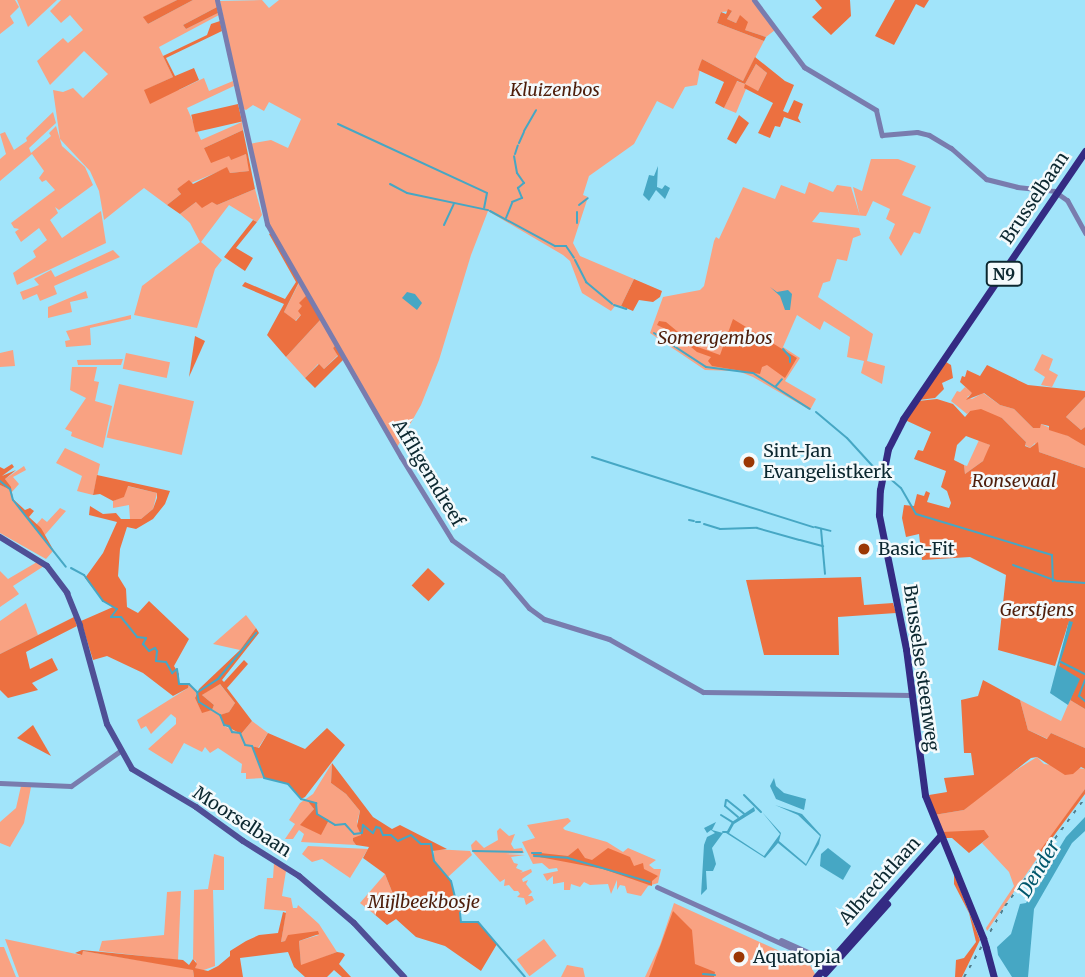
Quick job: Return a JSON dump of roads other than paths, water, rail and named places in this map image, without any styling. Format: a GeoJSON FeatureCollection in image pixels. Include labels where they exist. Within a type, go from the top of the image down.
{"type":"FeatureCollection","features":[{"type":"Feature","properties":{"kind":"main road","name":"Brusselbaan"},"geometry":{"type":"LineString","coordinates":[[939,366],[1085,151]]}},
{"type":"Feature","properties":{"kind":"main road","name":"Brusselse steenweg"},"geometry":{"type":"LineString","coordinates":[[939,366],[891,440],[878,509],[904,638],[920,773],[929,809],[983,938],[994,977]]}},
{"type":"Feature","properties":{"kind":"main road","name":"Moorselbaan"},"geometry":{"type":"LineString","coordinates":[[0,537],[42,561],[57,578],[80,626],[92,676],[120,751],[137,772],[196,807],[299,876],[354,923],[404,977]]}},
{"type":"Feature","properties":{"kind":"main road","name":"Albrechtlaan"},"geometry":{"type":"LineString","coordinates":[[816,977],[826,970],[941,838]]}},
{"type":"Feature","properties":{"kind":"street","name":"Affligemdreef"},"geometry":{"type":"LineString","coordinates":[[217,0],[267,224],[401,457],[458,545],[502,576],[529,608],[544,619],[610,639],[703,692],[911,695]]}},
{"type":"Feature","properties":{"kind":"street"},"geometry":{"type":"LineString","coordinates":[[754,0],[804,67],[876,110],[882,135],[917,132],[929,135],[951,148],[986,179],[1058,193],[1068,200],[1085,233]]}},
{"type":"Feature","properties":{"kind":"street"},"geometry":{"type":"LineString","coordinates":[[0,783],[64,786],[77,783],[120,751]]}},
{"type":"Feature","properties":{"kind":"street"},"geometry":{"type":"LineString","coordinates":[[657,887],[807,954]]}},
{"type":"Feature","properties":{"kind":"street"},"geometry":{"type":"LineString","coordinates":[[751,930],[791,945],[826,970]]}},
{"type":"Feature","properties":{"kind":"street"},"geometry":{"type":"LineString","coordinates":[[774,941],[791,945]]}},
{"type":"Feature","properties":{"kind":"water"},"geometry":{"type":"Polygon","coordinates":[[[658,166],[657,187],[662,189],[665,185],[670,188],[665,199],[656,190],[649,201],[643,195],[649,175],[654,176],[658,166]]]}},
{"type":"Feature","properties":{"kind":"water"},"geometry":{"type":"Polygon","coordinates":[[[770,287],[777,292],[788,290],[792,294],[790,310],[785,310],[780,296],[770,287]]]}},
{"type":"Feature","properties":{"kind":"water"},"geometry":{"type":"Polygon","coordinates":[[[407,292],[415,294],[422,303],[417,310],[402,298],[407,292]]]}},
{"type":"Feature","properties":{"kind":"water"},"geometry":{"type":"Polygon","coordinates":[[[1069,621],[1073,622],[1059,666],[1080,679],[1068,705],[1050,693],[1069,621]]]}},
{"type":"Feature","properties":{"kind":"water"},"geometry":{"type":"Polygon","coordinates":[[[774,778],[776,786],[784,793],[806,799],[804,810],[776,799],[770,786],[774,778]]]}},
{"type":"Feature","properties":{"kind":"water"},"geometry":{"type":"Polygon","coordinates":[[[775,805],[802,814],[821,835],[819,844],[806,866],[778,843],[765,858],[726,833],[732,822],[754,807],[755,811],[734,824],[729,833],[764,856],[780,834],[762,812],[781,833],[779,841],[806,864],[820,836],[798,815],[775,805]]]}},
{"type":"Feature","properties":{"kind":"water","name":"Dender"},"geometry":{"type":"Polygon","coordinates":[[[1085,817],[1085,831],[1072,843],[1034,909],[1028,977],[1012,977],[998,955],[997,947],[1011,934],[1020,904],[1026,903],[1066,837],[1085,817]]]}},
{"type":"Feature","properties":{"kind":"water"},"geometry":{"type":"Polygon","coordinates":[[[716,822],[712,830],[723,833],[712,848],[716,864],[713,871],[706,871],[707,889],[701,895],[704,845],[707,837],[715,833],[711,830],[707,833],[704,828],[716,822]]]}},
{"type":"Feature","properties":{"kind":"water"},"geometry":{"type":"Polygon","coordinates":[[[828,848],[851,866],[843,880],[820,866],[821,854],[828,848]]]}},
{"type":"Feature","properties":{"kind":"waterway"},"geometry":{"type":"LineString","coordinates":[[524,131],[536,110]]}},
{"type":"Feature","properties":{"kind":"waterway"},"geometry":{"type":"LineString","coordinates":[[338,124],[487,193],[484,208]]}},
{"type":"Feature","properties":{"kind":"waterway"},"geometry":{"type":"LineString","coordinates":[[519,143],[524,132]]}},
{"type":"Feature","properties":{"kind":"waterway"},"geometry":{"type":"LineString","coordinates":[[515,154],[518,145]]}},
{"type":"Feature","properties":{"kind":"waterway"},"geometry":{"type":"LineString","coordinates":[[512,202],[522,198],[518,188],[524,183],[517,173],[514,156]]}},
{"type":"Feature","properties":{"kind":"waterway"},"geometry":{"type":"LineString","coordinates":[[390,184],[407,193],[488,210]]}},
{"type":"Feature","properties":{"kind":"waterway"},"geometry":{"type":"LineString","coordinates":[[579,205],[588,198]]}},
{"type":"Feature","properties":{"kind":"waterway"},"geometry":{"type":"LineString","coordinates":[[506,218],[512,203]]}},
{"type":"Feature","properties":{"kind":"waterway"},"geometry":{"type":"LineString","coordinates":[[444,225],[454,204]]}},
{"type":"Feature","properties":{"kind":"waterway"},"geometry":{"type":"LineString","coordinates":[[490,211],[555,246],[566,246],[574,258]]}},
{"type":"Feature","properties":{"kind":"waterway"},"geometry":{"type":"LineString","coordinates":[[577,212],[577,223]]}},
{"type":"Feature","properties":{"kind":"waterway"},"geometry":{"type":"LineString","coordinates":[[575,260],[586,282],[612,304]]}},
{"type":"Feature","properties":{"kind":"waterway"},"geometry":{"type":"LineString","coordinates":[[614,305],[626,309]]}},
{"type":"Feature","properties":{"kind":"waterway"},"geometry":{"type":"LineString","coordinates":[[654,333],[706,367],[753,373],[810,409]]}},
{"type":"Feature","properties":{"kind":"waterway"},"geometry":{"type":"LineString","coordinates":[[783,349],[790,357],[790,362]]}},
{"type":"Feature","properties":{"kind":"waterway"},"geometry":{"type":"LineString","coordinates":[[776,386],[782,379]]}},
{"type":"Feature","properties":{"kind":"waterway"},"geometry":{"type":"LineString","coordinates":[[816,412],[847,438],[878,472]]}},
{"type":"Feature","properties":{"kind":"waterway"},"geometry":{"type":"LineString","coordinates":[[592,457],[813,527]]}},
{"type":"Feature","properties":{"kind":"waterway"},"geometry":{"type":"LineString","coordinates":[[887,476],[901,488],[916,514],[1052,555],[1053,581]]}},
{"type":"Feature","properties":{"kind":"waterway"},"geometry":{"type":"LineString","coordinates":[[0,481],[10,489],[13,500],[66,567]]}},
{"type":"Feature","properties":{"kind":"waterway"},"geometry":{"type":"LineString","coordinates":[[689,520],[694,521]]}},
{"type":"Feature","properties":{"kind":"waterway"},"geometry":{"type":"LineString","coordinates":[[704,524],[720,529],[757,528],[799,540]]}},
{"type":"Feature","properties":{"kind":"waterway"},"geometry":{"type":"LineString","coordinates":[[815,527],[831,531]]}},
{"type":"Feature","properties":{"kind":"waterway"},"geometry":{"type":"LineString","coordinates":[[821,529],[825,574]]}},
{"type":"Feature","properties":{"kind":"waterway"},"geometry":{"type":"LineString","coordinates":[[800,540],[823,546]]}},
{"type":"Feature","properties":{"kind":"waterway"},"geometry":{"type":"LineString","coordinates":[[1013,565],[1057,581]]}},
{"type":"Feature","properties":{"kind":"waterway"},"geometry":{"type":"LineString","coordinates":[[71,568],[84,575],[103,601],[117,609],[111,617],[121,617],[137,637],[146,638],[143,644],[149,651],[155,648],[156,661],[166,662],[172,673],[177,669],[179,684],[189,684],[197,692],[199,702],[220,715],[224,725],[229,726],[232,732],[240,733],[245,745],[252,746],[264,778],[288,784],[301,799],[316,803],[317,814],[335,825],[345,824],[354,834],[362,833],[363,825],[373,833],[376,827],[380,828],[383,835],[391,835],[398,841],[411,835],[421,844],[431,844],[434,861],[451,881],[455,897],[468,901],[460,913],[461,922],[478,922],[525,977]]}},
{"type":"Feature","properties":{"kind":"waterway"},"geometry":{"type":"LineString","coordinates":[[1058,581],[1085,583]]}},
{"type":"Feature","properties":{"kind":"waterway"},"geometry":{"type":"LineString","coordinates":[[198,692],[218,679],[256,633]]}},
{"type":"Feature","properties":{"kind":"waterway"},"geometry":{"type":"LineString","coordinates":[[1061,662],[1085,674]]}},
{"type":"Feature","properties":{"kind":"waterway"},"geometry":{"type":"LineString","coordinates":[[1085,680],[1079,696],[1085,701]]}},
{"type":"Feature","properties":{"kind":"waterway"},"geometry":{"type":"LineString","coordinates":[[744,795],[761,812]]}},
{"type":"Feature","properties":{"kind":"waterway"},"geometry":{"type":"LineString","coordinates":[[726,800],[725,806],[738,817]]}},
{"type":"Feature","properties":{"kind":"waterway"},"geometry":{"type":"LineString","coordinates":[[727,800],[744,814]]}},
{"type":"Feature","properties":{"kind":"waterway"},"geometry":{"type":"LineString","coordinates":[[721,815],[732,822]]}},
{"type":"Feature","properties":{"kind":"waterway"},"geometry":{"type":"LineString","coordinates":[[473,851],[522,852]]}},
{"type":"Feature","properties":{"kind":"waterway"},"geometry":{"type":"LineString","coordinates":[[532,853],[541,853]]}},
{"type":"Feature","properties":{"kind":"waterway"},"geometry":{"type":"LineString","coordinates":[[534,856],[568,858],[650,882]]}},
{"type":"Feature","properties":{"kind":"waterway"},"geometry":{"type":"LineString","coordinates":[[703,974],[715,975]]}},
{"type":"Feature","properties":{"kind":"railway"},"geometry":{"type":"LineString","coordinates":[[964,977],[1005,906],[1085,798]]}},
{"type":"Feature","properties":{"kind":"place","name":"Sint-Jan Evangelistkerk"},"geometry":{"type":"Point","coordinates":[749,462]}},
{"type":"Feature","properties":{"kind":"place","name":"Basic-Fit"},"geometry":{"type":"Point","coordinates":[864,549]}},
{"type":"Feature","properties":{"kind":"place","name":"Aquatopia"},"geometry":{"type":"Point","coordinates":[739,957]}},
{"type":"Feature","properties":{"kind":"park label","name":"Kluizenbos"},"geometry":{"type":"Point","coordinates":[555,90]}},
{"type":"Feature","properties":{"kind":"park label","name":"Somergembos"},"geometry":{"type":"Point","coordinates":[715,338]}},
{"type":"Feature","properties":{"kind":"park label","name":"Ronsevaal"},"geometry":{"type":"Point","coordinates":[1014,481]}},
{"type":"Feature","properties":{"kind":"park label","name":"Gerstjens"},"geometry":{"type":"Point","coordinates":[1037,610]}},
{"type":"Feature","properties":{"kind":"park label","name":"Mijlbeekbosje"},"geometry":{"type":"Point","coordinates":[424,902]}}]}
